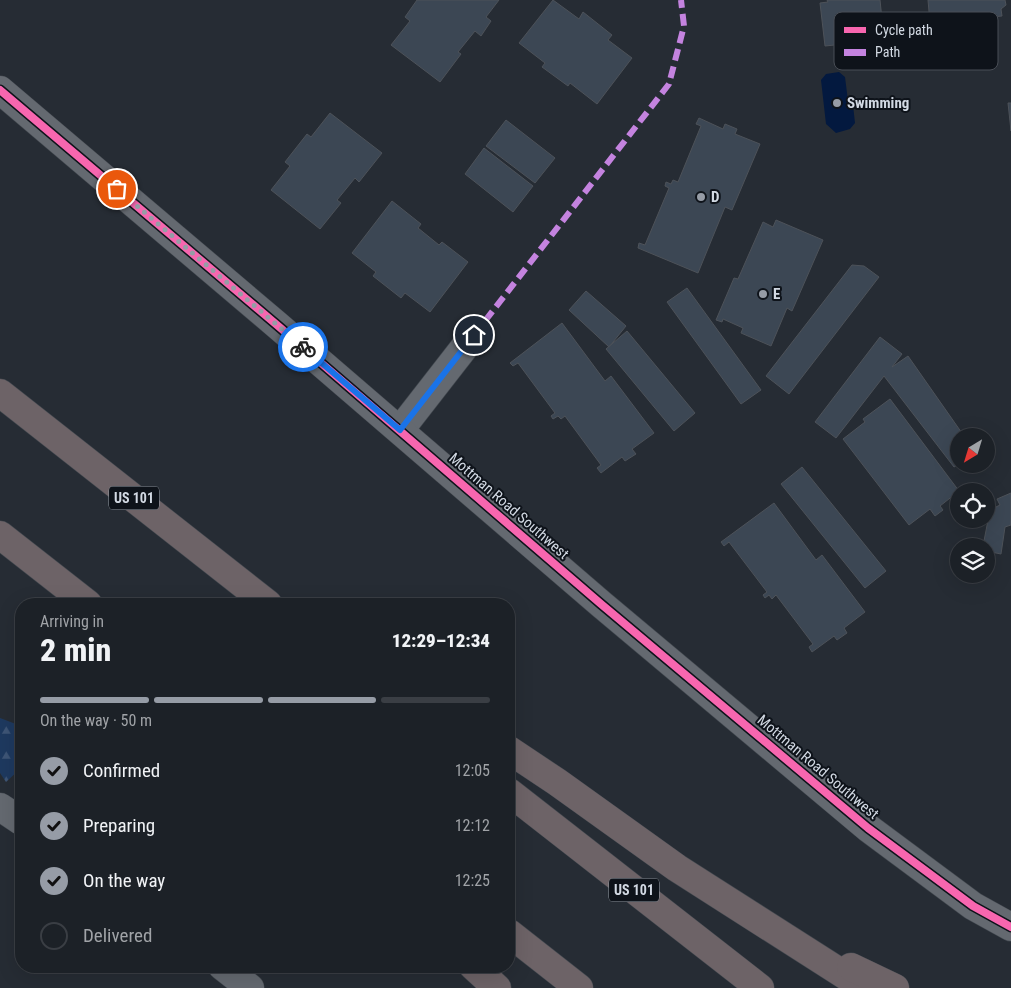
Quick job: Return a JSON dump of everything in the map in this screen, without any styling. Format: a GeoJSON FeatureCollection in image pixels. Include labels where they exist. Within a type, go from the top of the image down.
{"type":"FeatureCollection","features":[{"type":"Feature","properties":{"kind":"highway","name":"US 101"},"geometry":{"type":"LineString","coordinates":[[0,393],[260,598]]}},
{"type":"Feature","properties":{"kind":"highway"},"geometry":{"type":"LineString","coordinates":[[0,536],[80,598]]}},
{"type":"Feature","properties":{"kind":"highway"},"geometry":{"type":"LineString","coordinates":[[515,754],[678,868],[865,988]]}},
{"type":"Feature","properties":{"kind":"highway","name":"US 101"},"geometry":{"type":"LineString","coordinates":[[515,797],[760,988]]}},
{"type":"Feature","properties":{"kind":"highway"},"geometry":{"type":"LineString","coordinates":[[769,927],[895,988]]}},
{"type":"Feature","properties":{"kind":"highway"},"geometry":{"type":"LineString","coordinates":[[515,938],[579,988]]}},
{"type":"Feature","properties":{"kind":"highway"},"geometry":{"type":"LineString","coordinates":[[481,973],[497,988]]}},
{"type":"Feature","properties":{"kind":"street","name":"Mottman Road Southwest"},"geometry":{"type":"LineString","coordinates":[[0,90],[400,430],[601,604],[868,828],[973,906],[1011,927]]}},
{"type":"Feature","properties":{"kind":"street"},"geometry":{"type":"LineString","coordinates":[[400,430],[474,335]]}},
{"type":"Feature","properties":{"kind":"street"},"geometry":{"type":"LineString","coordinates":[[0,807],[15,816]]}},
{"type":"Feature","properties":{"kind":"street"},"geometry":{"type":"LineString","coordinates":[[231,973],[250,988]]}},
{"type":"Feature","properties":{"kind":"green space"},"geometry":{"type":"Polygon","coordinates":[[[0,718],[15,724],[15,774],[6,782],[0,773],[0,718]]]}},
{"type":"Feature","properties":{"kind":"shaded area","name":"Swimming"},"geometry":{"type":"Polygon","coordinates":[[[839,72],[845,77],[848,101],[853,105],[855,123],[850,129],[836,133],[826,124],[821,80],[826,74],[839,72]]]}},
{"type":"Feature","properties":{"kind":"building"},"geometry":{"type":"Polygon","coordinates":[[[417,0],[499,0],[486,17],[491,21],[481,36],[475,31],[458,52],[461,54],[440,82],[391,45],[410,21],[405,17],[417,0]]]}},
{"type":"Feature","properties":{"kind":"building"},"geometry":{"type":"Polygon","coordinates":[[[553,0],[579,19],[583,12],[612,35],[608,40],[632,58],[597,104],[570,83],[568,86],[542,67],[545,63],[519,43],[553,0]]]}},
{"type":"Feature","properties":{"kind":"building"},"geometry":{"type":"Polygon","coordinates":[[[827,0],[880,0],[881,12],[834,12],[834,45],[825,46],[820,3],[828,2],[827,0]]]}},
{"type":"Feature","properties":{"kind":"building"},"geometry":{"type":"Polygon","coordinates":[[[928,0],[1005,0],[1006,5],[1001,9],[1002,16],[998,16],[998,12],[929,12],[928,0]]]}},
{"type":"Feature","properties":{"kind":"building"},"geometry":{"type":"Polygon","coordinates":[[[1008,103],[1011,103],[1011,131],[1008,103]]]}},
{"type":"Feature","properties":{"kind":"building"},"geometry":{"type":"Polygon","coordinates":[[[330,113],[382,153],[359,182],[355,178],[337,200],[341,203],[320,229],[271,190],[290,166],[285,162],[307,134],[311,137],[330,113]]]}},
{"type":"Feature","properties":{"kind":"building","name":"D"},"geometry":{"type":"Polygon","coordinates":[[[699,118],[723,129],[725,124],[737,129],[735,134],[760,144],[732,210],[725,207],[698,273],[638,248],[639,243],[645,245],[669,188],[665,186],[666,182],[671,184],[673,180],[678,182],[701,126],[696,124],[699,118]]]}},
{"type":"Feature","properties":{"kind":"building"},"geometry":{"type":"Polygon","coordinates":[[[506,120],[555,158],[535,183],[486,146],[506,120]]]}},
{"type":"Feature","properties":{"kind":"building"},"geometry":{"type":"Polygon","coordinates":[[[484,148],[533,186],[513,212],[465,174],[484,148]]]}},
{"type":"Feature","properties":{"kind":"building"},"geometry":{"type":"Polygon","coordinates":[[[392,201],[421,224],[418,228],[439,245],[442,242],[468,262],[430,312],[405,293],[401,298],[373,276],[376,272],[352,253],[392,201]]]}},
{"type":"Feature","properties":{"kind":"building","name":"E"},"geometry":{"type":"Polygon","coordinates":[[[776,220],[823,240],[792,311],[787,308],[771,346],[741,333],[743,328],[723,319],[722,322],[716,320],[734,278],[738,279],[763,222],[773,227],[776,220]]]}},
{"type":"Feature","properties":{"kind":"building"},"geometry":{"type":"Polygon","coordinates":[[[852,265],[864,266],[879,277],[789,394],[766,376],[852,265]]]}},
{"type":"Feature","properties":{"kind":"building"},"geometry":{"type":"Polygon","coordinates":[[[687,288],[761,390],[741,404],[667,302],[687,288]]]}},
{"type":"Feature","properties":{"kind":"building"},"geometry":{"type":"Polygon","coordinates":[[[586,291],[626,326],[609,347],[569,310],[586,291]]]}},
{"type":"Feature","properties":{"kind":"building"},"geometry":{"type":"Polygon","coordinates":[[[562,323],[605,381],[611,376],[654,433],[632,449],[636,454],[625,461],[622,457],[601,473],[597,468],[601,465],[565,416],[561,419],[558,416],[553,419],[551,416],[555,413],[518,363],[513,366],[510,363],[562,323]]]}},
{"type":"Feature","properties":{"kind":"building"},"geometry":{"type":"Polygon","coordinates":[[[627,331],[695,413],[674,431],[606,349],[627,331]]]}},
{"type":"Feature","properties":{"kind":"building"},"geometry":{"type":"Polygon","coordinates":[[[880,337],[902,354],[892,367],[908,356],[958,428],[950,428],[950,462],[884,376],[836,438],[815,422],[880,337]]]}},
{"type":"Feature","properties":{"kind":"building"},"geometry":{"type":"Polygon","coordinates":[[[890,399],[953,483],[950,483],[950,498],[940,506],[943,510],[935,516],[930,509],[909,525],[843,439],[865,422],[863,419],[890,399]]]}},
{"type":"Feature","properties":{"kind":"building"},"geometry":{"type":"Polygon","coordinates":[[[802,467],[886,571],[865,588],[781,484],[802,467]]]}},
{"type":"Feature","properties":{"kind":"building"},"geometry":{"type":"Polygon","coordinates":[[[1011,493],[1011,525],[1005,527],[1001,554],[995,553],[995,538],[985,538],[986,528],[995,528],[995,508],[1000,505],[997,499],[1011,493]]]}},
{"type":"Feature","properties":{"kind":"building"},"geometry":{"type":"Polygon","coordinates":[[[774,503],[816,560],[822,555],[865,612],[844,628],[847,633],[837,640],[834,636],[812,652],[809,647],[813,644],[776,595],[772,599],[769,595],[765,598],[763,595],[767,592],[729,542],[724,546],[721,542],[774,503]]]}},
{"type":"Feature","properties":{"kind":"marked path"},"geometry":{"type":"LineString","coordinates":[[474,335],[669,84],[684,26],[681,0]]}},
{"type":"Feature","properties":{"kind":"cycle path"},"geometry":{"type":"LineString","coordinates":[[0,90],[601,604],[868,828],[973,906],[1011,927]]}},
{"type":"Feature","properties":{"kind":"way so far"},"geometry":{"type":"LineString","coordinates":[[117,189],[303,347]]}},
{"type":"Feature","properties":{"kind":"place","name":"Swimming"},"geometry":{"type":"Point","coordinates":[837,103]}},
{"type":"Feature","properties":{"kind":"place","name":"D"},"geometry":{"type":"Point","coordinates":[701,197]}},
{"type":"Feature","properties":{"kind":"place","name":"E"},"geometry":{"type":"Point","coordinates":[763,294]}},
{"type":"Feature","properties":{"kind":"route"},"geometry":{"type":"LineString","coordinates":[[303,347],[400,430],[474,335]]}}]}
